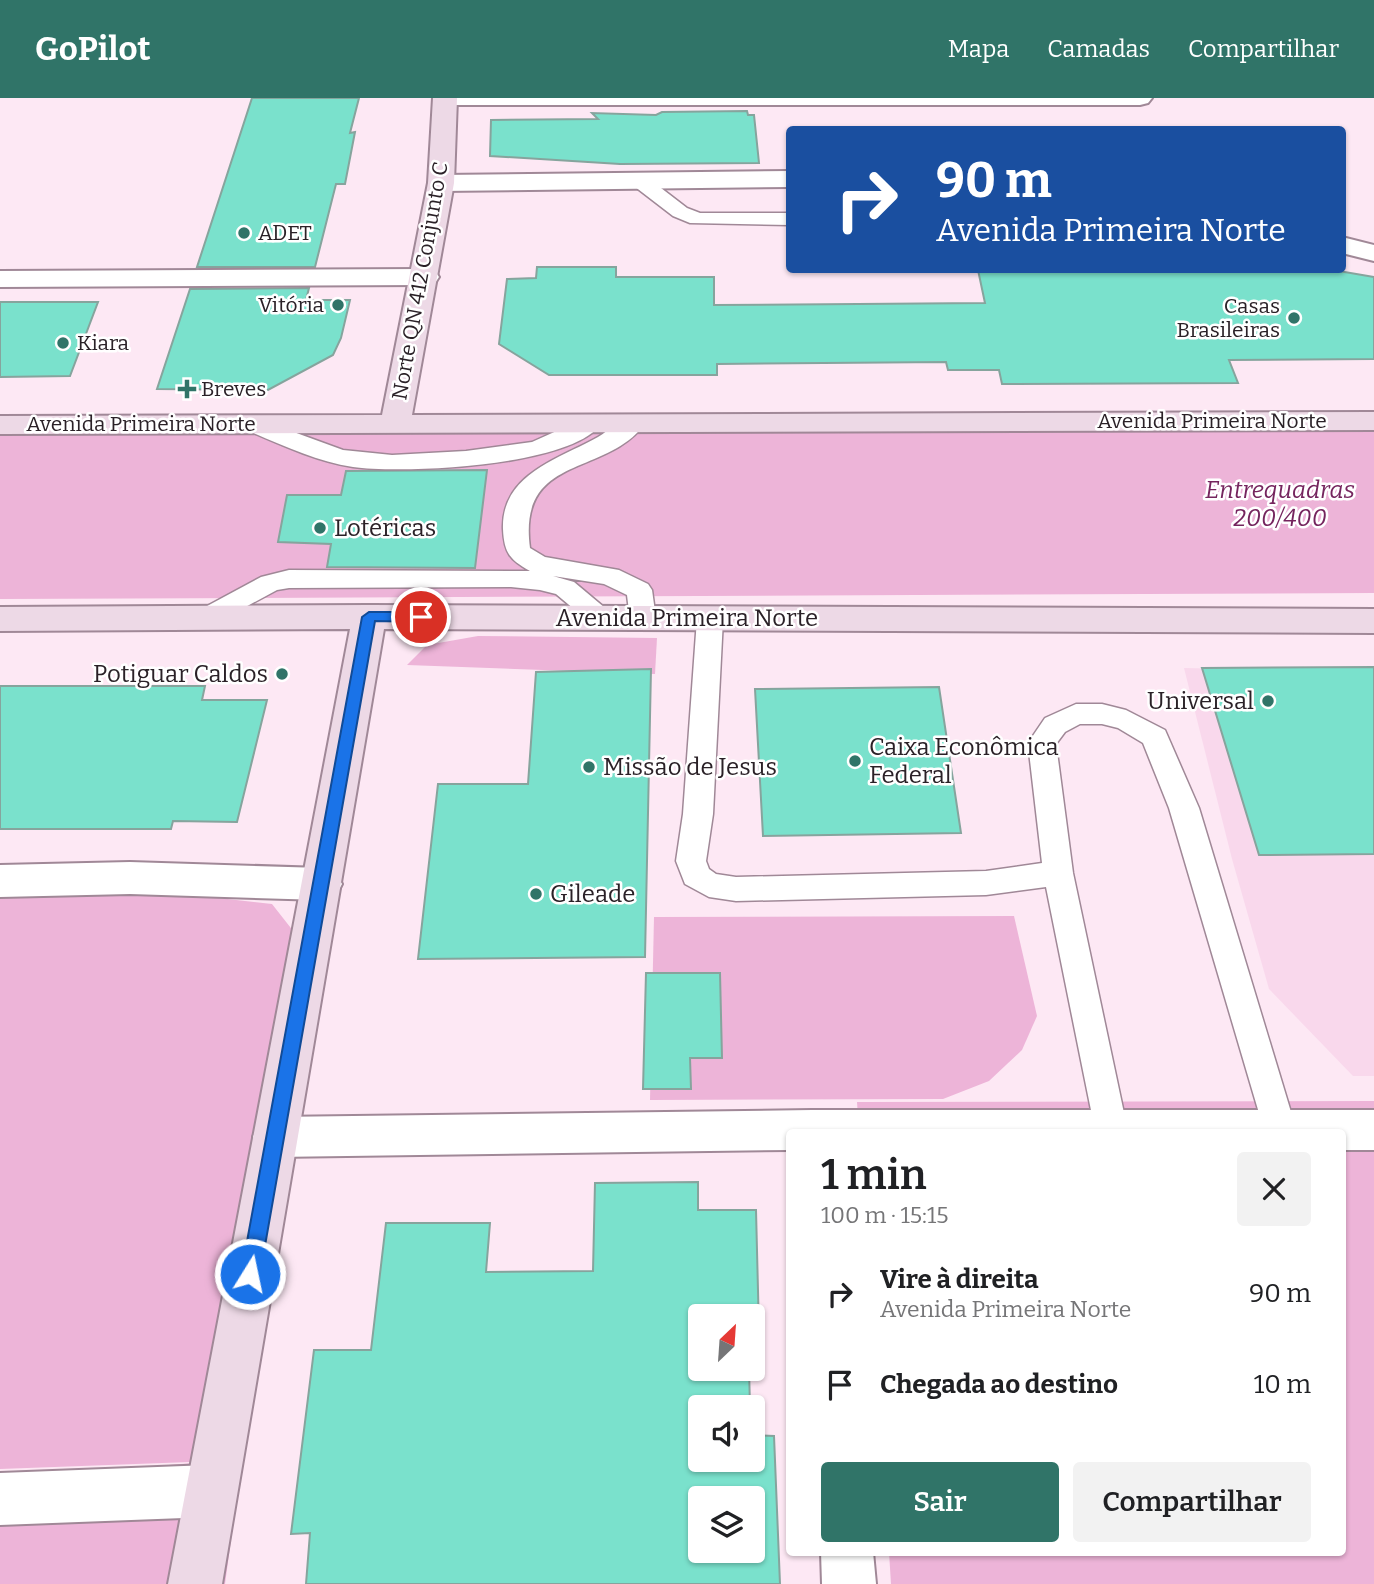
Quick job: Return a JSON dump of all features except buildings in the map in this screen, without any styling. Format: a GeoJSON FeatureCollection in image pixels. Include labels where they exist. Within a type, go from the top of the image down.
{"type":"FeatureCollection","features":[{"type":"Feature","properties":{"kind":"main road","name":"Norte QN 412 Conjunto C"},"geometry":{"type":"LineString","coordinates":[[395,423],[441,183],[445,98]]}},
{"type":"Feature","properties":{"kind":"main road","name":"Avenida Primeira Norte"},"geometry":{"type":"LineString","coordinates":[[0,425],[1374,421]]}},
{"type":"Feature","properties":{"kind":"main road","name":"Avenida Primeira Norte"},"geometry":{"type":"LineString","coordinates":[[0,620],[369,617],[1374,621]]}},
{"type":"Feature","properties":{"kind":"main road"},"geometry":{"type":"LineString","coordinates":[[195,1584],[369,617]]}},
{"type":"Feature","properties":{"kind":"street"},"geometry":{"type":"LineString","coordinates":[[445,98],[1140,98]]}},
{"type":"Feature","properties":{"kind":"street"},"geometry":{"type":"LineString","coordinates":[[441,183],[786,179]]}},
{"type":"Feature","properties":{"kind":"street"},"geometry":{"type":"LineString","coordinates":[[1346,247],[1374,253]]}},
{"type":"Feature","properties":{"kind":"street"},"geometry":{"type":"LineString","coordinates":[[0,279],[425,277]]}},
{"type":"Feature","properties":{"kind":"street"},"geometry":{"type":"LineString","coordinates":[[0,881],[130,878],[322,884]]}},
{"type":"Feature","properties":{"kind":"street"},"geometry":{"type":"LineString","coordinates":[[1346,1130],[1374,1130]]}},
{"type":"Feature","properties":{"kind":"street"},"geometry":{"type":"LineString","coordinates":[[275,1138],[786,1131]]}},
{"type":"Feature","properties":{"kind":"street"},"geometry":{"type":"LineString","coordinates":[[0,1499],[210,1492]]}},
{"type":"Feature","properties":{"kind":"street"},"geometry":{"type":"LineString","coordinates":[[847,1556],[849,1584]]}},
{"type":"Feature","properties":{"kind":"lane"},"geometry":{"type":"LineString","coordinates":[[641,182],[680,212],[698,219],[786,219]]}},
{"type":"Feature","properties":{"kind":"lane"},"geometry":{"type":"LineString","coordinates":[[511,578],[518,552],[515,530],[518,506],[530,483],[617,438],[634,422]]}},
{"type":"Feature","properties":{"kind":"lane"},"geometry":{"type":"LineString","coordinates":[[250,423],[284,438],[351,459],[403,461],[465,458],[533,449],[568,436],[590,423]]}},
{"type":"Feature","properties":{"kind":"lane"},"geometry":{"type":"LineString","coordinates":[[518,552],[538,565],[610,576],[639,590],[643,619]]}},
{"type":"Feature","properties":{"kind":"lane"},"geometry":{"type":"LineString","coordinates":[[205,618],[270,583],[289,579],[511,578],[552,583],[565,588],[602,619]]}},
{"type":"Feature","properties":{"kind":"lane"},"geometry":{"type":"LineString","coordinates":[[710,619],[698,814],[691,861],[696,876],[709,885],[736,889],[986,883],[1058,873]]}},
{"type":"Feature","properties":{"kind":"lane"},"geometry":{"type":"LineString","coordinates":[[1112,1129],[1058,873],[1043,767],[1042,743],[1055,725],[1076,714],[1102,714],[1126,720],[1155,737],[1184,808],[1282,1129]]}},
{"type":"Feature","properties":{"kind":"shaded area"},"geometry":{"type":"Polygon","coordinates":[[[1184,668],[1374,672],[1374,1076],[1353,1076],[1269,989],[1232,859],[1184,668]]]}},
{"type":"Feature","properties":{"kind":"green space","name":"Entrequadras 200/400"},"geometry":{"type":"Polygon","coordinates":[[[1374,414],[1374,593],[0,599],[0,422],[1374,414]]]}},
{"type":"Feature","properties":{"kind":"green space"},"geometry":{"type":"Polygon","coordinates":[[[478,636],[657,638],[655,674],[407,665],[427,645],[478,636]]]}},
{"type":"Feature","properties":{"kind":"green space"},"geometry":{"type":"Polygon","coordinates":[[[157,891],[272,904],[327,974],[242,1459],[225,1584],[0,1584],[0,1479],[217,1461],[0,1469],[0,896],[157,891]]]}},
{"type":"Feature","properties":{"kind":"green space"},"geometry":{"type":"Polygon","coordinates":[[[1014,916],[1037,1016],[1022,1050],[989,1081],[943,1099],[650,1100],[654,917],[1014,916]]]}},
{"type":"Feature","properties":{"kind":"green space"},"geometry":{"type":"Polygon","coordinates":[[[1374,1101],[1374,1584],[891,1584],[889,1556],[1346,1556],[1346,1129],[859,1129],[857,1102],[1374,1101]]]}},
{"type":"Feature","properties":{"kind":"place","name":"ADET"},"geometry":{"type":"Point","coordinates":[244,233]}},
{"type":"Feature","properties":{"kind":"place","name":"Vitória"},"geometry":{"type":"Point","coordinates":[338,305]}},
{"type":"Feature","properties":{"kind":"place","name":"Casas Brasileiras"},"geometry":{"type":"Point","coordinates":[1294,318]}},
{"type":"Feature","properties":{"kind":"place","name":"Kiara"},"geometry":{"type":"Point","coordinates":[63,343]}},
{"type":"Feature","properties":{"kind":"place","name":"Breves"},"geometry":{"type":"Point","coordinates":[187,389]}},
{"type":"Feature","properties":{"kind":"place","name":"Lotéricas"},"geometry":{"type":"Point","coordinates":[320,528]}},
{"type":"Feature","properties":{"kind":"place","name":"Potiguar Caldos"},"geometry":{"type":"Point","coordinates":[282,674]}},
{"type":"Feature","properties":{"kind":"place","name":"Universal"},"geometry":{"type":"Point","coordinates":[1268,701]}},
{"type":"Feature","properties":{"kind":"place","name":"Caixa Econômica Federal"},"geometry":{"type":"Point","coordinates":[855,761]}},
{"type":"Feature","properties":{"kind":"place","name":"Missão de Jesus"},"geometry":{"type":"Point","coordinates":[589,767]}},
{"type":"Feature","properties":{"kind":"place","name":"Gileade"},"geometry":{"type":"Point","coordinates":[536,894]}},
{"type":"Feature","properties":{"kind":"route"},"geometry":{"type":"LineString","coordinates":[[250,1274],[369,617],[421,617]]}}]}
